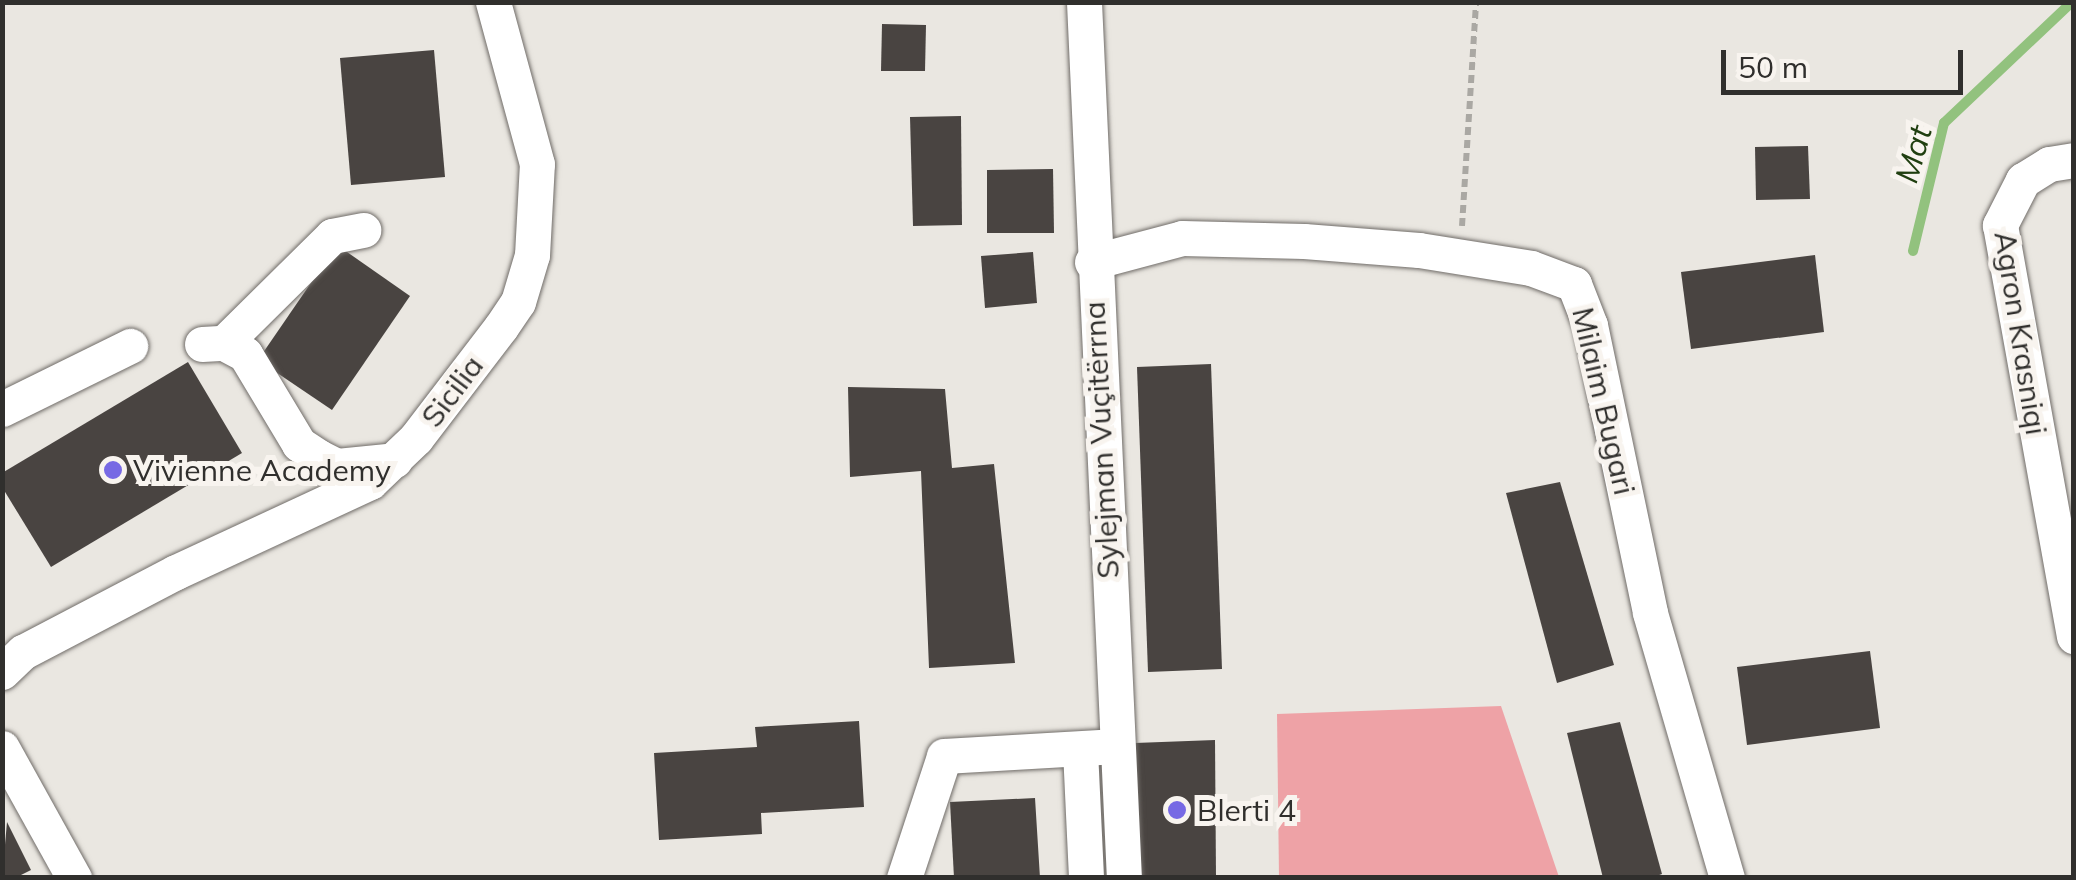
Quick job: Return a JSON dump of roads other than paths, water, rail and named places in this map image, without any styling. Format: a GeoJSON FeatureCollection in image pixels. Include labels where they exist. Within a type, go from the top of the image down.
{"type":"FeatureCollection","features":[{"type":"Feature","properties":{"kind":"street","name":"Sicilia"},"geometry":{"type":"LineString","coordinates":[[2,672],[32,647],[348,494],[396,460],[518,302],[532,255],[537,164],[493,2]]}},
{"type":"Feature","properties":{"kind":"street","name":"Sylejman Vuçitërrna"},"geometry":{"type":"LineString","coordinates":[[1084,2],[1092,262],[1124,878]]}},
{"type":"Feature","properties":{"kind":"street","name":"Agron Krasniqi"},"geometry":{"type":"LineString","coordinates":[[2074,160],[2049,164],[2023,180],[2000,225],[2060,486],[2074,636]]}},
{"type":"Feature","properties":{"kind":"street"},"geometry":{"type":"LineString","coordinates":[[364,230],[332,236],[213,343],[245,354],[299,444],[319,458],[337,466],[396,460]]}},
{"type":"Feature","properties":{"kind":"street","name":"Milaim Bugari"},"geometry":{"type":"LineString","coordinates":[[1092,262],[1182,238],[1304,240],[1460,256],[1558,274],[1574,284],[1583,300],[1650,612],[1727,878]]}},
{"type":"Feature","properties":{"kind":"street"},"geometry":{"type":"LineString","coordinates":[[2,409],[130,346]]}},
{"type":"Feature","properties":{"kind":"street"},"geometry":{"type":"LineString","coordinates":[[904,878],[944,756],[1117,746]]}},
{"type":"Feature","properties":{"kind":"street"},"geometry":{"type":"LineString","coordinates":[[2,748],[74,878]]}},
{"type":"Feature","properties":{"kind":"street"},"geometry":{"type":"LineString","coordinates":[[1080,750],[1086,878]]}},
{"type":"Feature","properties":{"kind":"waterway","name":"Mat"},"geometry":{"type":"LineString","coordinates":[[1913,251],[1944,123],[2072,2]]}},
{"type":"Feature","properties":{"kind":"place","name":"Vivienne Academy"},"geometry":{"type":"Point","coordinates":[113,470]}},
{"type":"Feature","properties":{"kind":"place","name":"Blerti 4"},"geometry":{"type":"Point","coordinates":[1177,810]}}]}
